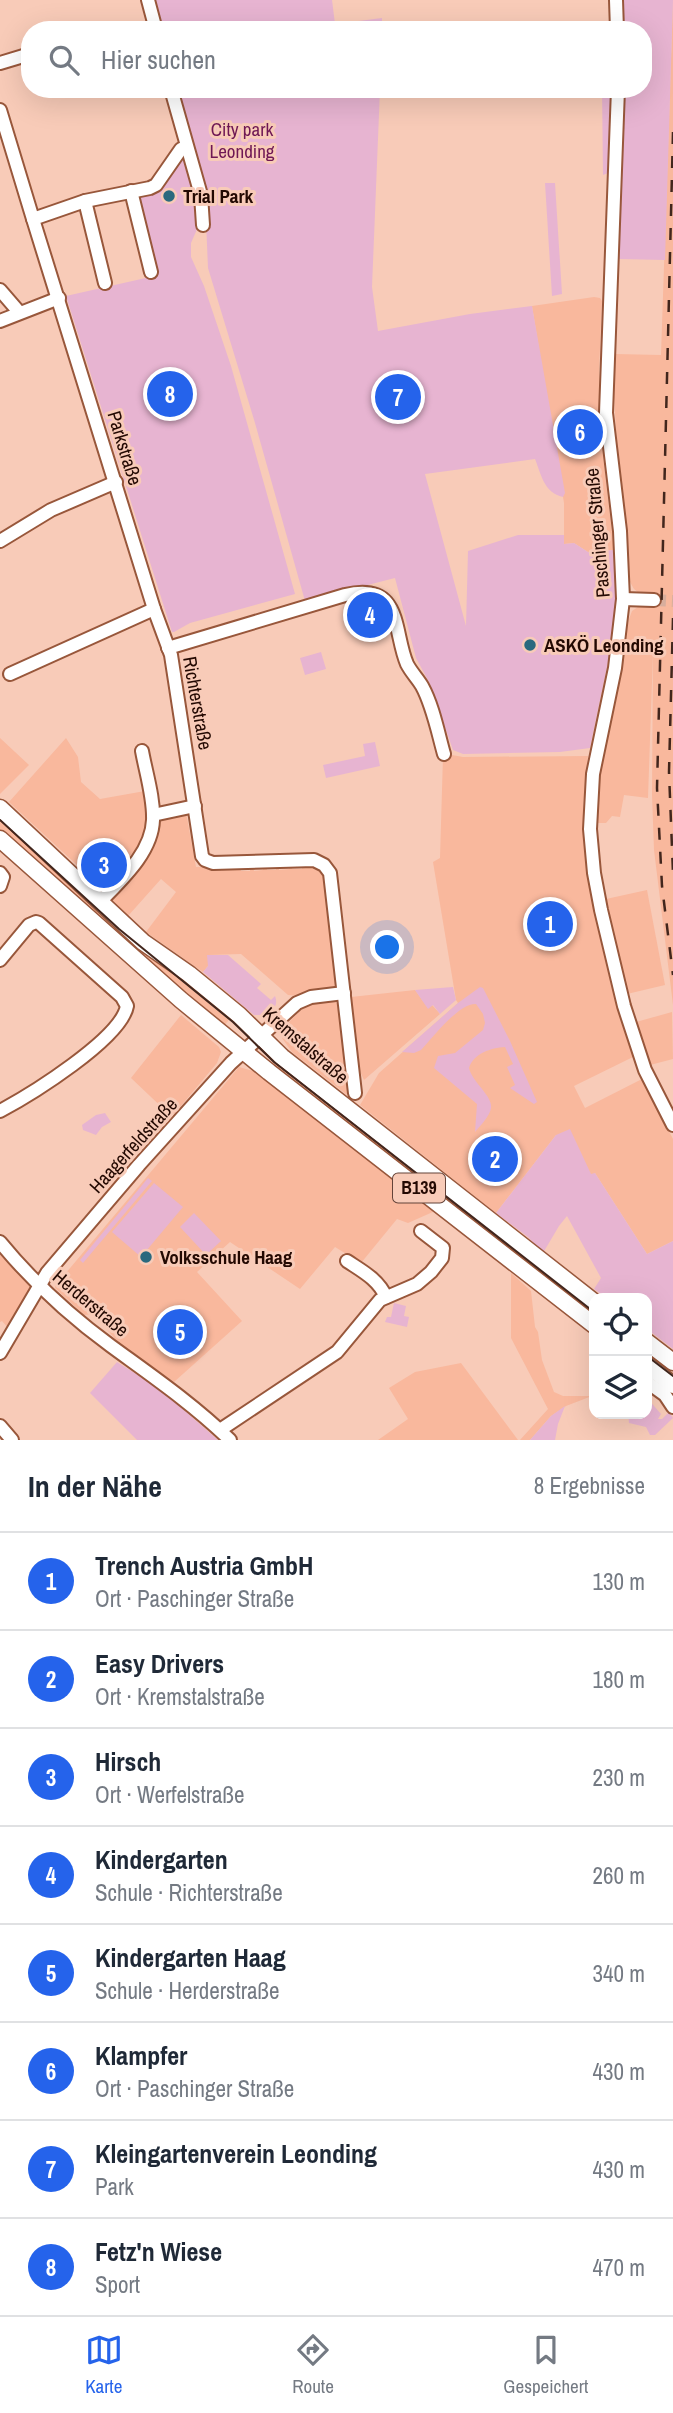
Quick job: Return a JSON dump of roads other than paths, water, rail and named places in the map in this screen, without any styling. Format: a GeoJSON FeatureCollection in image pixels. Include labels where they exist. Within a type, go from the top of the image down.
{"type":"FeatureCollection","features":[{"type":"Feature","properties":{"kind":"main road","name":"Kremstalstraße"},"geometry":{"type":"LineString","coordinates":[[0,808],[143,942],[189,974],[304,1074],[589,1298]]}},
{"type":"Feature","properties":{"kind":"main road","name":"B139"},"geometry":{"type":"LineString","coordinates":[[0,839],[156,979],[243,1051],[589,1321]]}},
{"type":"Feature","properties":{"kind":"main road"},"geometry":{"type":"LineString","coordinates":[[652,1346],[673,1362]]}},
{"type":"Feature","properties":{"kind":"main road"},"geometry":{"type":"LineString","coordinates":[[652,1369],[673,1385]]}},
{"type":"Feature","properties":{"kind":"street"},"geometry":{"type":"LineString","coordinates":[[148,0],[154,21]]}},
{"type":"Feature","properties":{"kind":"street"},"geometry":{"type":"LineString","coordinates":[[616,0],[617,21]]}},
{"type":"Feature","properties":{"kind":"street"},"geometry":{"type":"LineString","coordinates":[[0,62],[21,56]]}},
{"type":"Feature","properties":{"kind":"street"},"geometry":{"type":"LineString","coordinates":[[173,98],[201,195],[203,225]]}},
{"type":"Feature","properties":{"kind":"street","name":"Paschinger Straße"},"geometry":{"type":"LineString","coordinates":[[618,98],[606,401],[620,531],[623,599],[615,668],[593,774],[590,803],[592,856],[611,954],[638,1051],[673,1125]]}},
{"type":"Feature","properties":{"kind":"street"},"geometry":{"type":"LineString","coordinates":[[0,110],[33,219],[85,201],[150,188],[156,184],[181,149],[187,147]]}},
{"type":"Feature","properties":{"kind":"street"},"geometry":{"type":"LineString","coordinates":[[131,191],[150,272]]}},
{"type":"Feature","properties":{"kind":"street"},"geometry":{"type":"LineString","coordinates":[[85,201],[105,283]]}},
{"type":"Feature","properties":{"kind":"street","name":"Parkstraße"},"geometry":{"type":"LineString","coordinates":[[33,219],[154,609],[169,648]]}},
{"type":"Feature","properties":{"kind":"street"},"geometry":{"type":"LineString","coordinates":[[0,290],[19,312]]}},
{"type":"Feature","properties":{"kind":"street"},"geometry":{"type":"LineString","coordinates":[[0,321],[59,299]]}},
{"type":"Feature","properties":{"kind":"street"},"geometry":{"type":"LineString","coordinates":[[0,541],[51,510],[116,482]]}},
{"type":"Feature","properties":{"kind":"street","name":"Richterstraße"},"geometry":{"type":"LineString","coordinates":[[355,1093],[332,878],[320,863],[306,860],[214,863],[202,856],[169,648],[345,595],[360,593],[374,596],[386,603],[395,614],[405,659],[424,689],[444,754]]}},
{"type":"Feature","properties":{"kind":"street"},"geometry":{"type":"LineString","coordinates":[[623,599],[654,600]]}},
{"type":"Feature","properties":{"kind":"street"},"geometry":{"type":"LineString","coordinates":[[10,674],[154,609]]}},
{"type":"Feature","properties":{"kind":"street"},"geometry":{"type":"LineString","coordinates":[[101,901],[145,850],[152,830],[153,815],[142,751]]}},
{"type":"Feature","properties":{"kind":"street"},"geometry":{"type":"LineString","coordinates":[[153,815],[195,806]]}},
{"type":"Feature","properties":{"kind":"street"},"geometry":{"type":"LineString","coordinates":[[0,873],[0,886]]}},
{"type":"Feature","properties":{"kind":"street"},"geometry":{"type":"LineString","coordinates":[[0,960],[29,925],[39,923],[123,997],[127,1006],[124,1015],[91,1050],[60,1076],[0,1111]]}},
{"type":"Feature","properties":{"kind":"street"},"geometry":{"type":"LineString","coordinates":[[260,1035],[297,1003],[311,997],[344,993]]}},
{"type":"Feature","properties":{"kind":"street","name":"Haagerfeldstraße"},"geometry":{"type":"LineString","coordinates":[[0,1353],[47,1273],[139,1164],[260,1035]]}},
{"type":"Feature","properties":{"kind":"street"},"geometry":{"type":"LineString","coordinates":[[225,1435],[337,1352],[375,1305],[421,1281],[442,1258],[442,1246],[421,1231]]}},
{"type":"Feature","properties":{"kind":"street","name":"Herderstraße"},"geometry":{"type":"LineString","coordinates":[[0,1242],[40,1286],[82,1323],[168,1386],[225,1435]]}},
{"type":"Feature","properties":{"kind":"street"},"geometry":{"type":"LineString","coordinates":[[347,1261],[380,1284],[386,1297]]}},
{"type":"Feature","properties":{"kind":"street"},"geometry":{"type":"LineString","coordinates":[[652,1386],[673,1407]]}},
{"type":"Feature","properties":{"kind":"street"},"geometry":{"type":"LineString","coordinates":[[0,1426],[12,1440]]}},
{"type":"Feature","properties":{"kind":"tunnel"},"geometry":{"type":"LineString","coordinates":[[654,600],[673,601]]}},
{"type":"Feature","properties":{"kind":"tram line"},"geometry":{"type":"LineString","coordinates":[[0,820],[119,929],[233,1022],[274,1062],[589,1308]]}},
{"type":"Feature","properties":{"kind":"tram line"},"geometry":{"type":"LineString","coordinates":[[652,1360],[673,1376]]}},
{"type":"Feature","properties":{"kind":"railway"},"geometry":{"type":"LineString","coordinates":[[673,132],[657,788],[662,886],[673,975]]}},
{"type":"Feature","properties":{"kind":"railway"},"geometry":{"type":"LineString","coordinates":[[673,618],[669,772],[673,873]]}},
{"type":"Feature","properties":{"kind":"place","name":"Trial Park"},"geometry":{"type":"Point","coordinates":[169,196]}},
{"type":"Feature","properties":{"kind":"place","name":"Fetz'n Wiese"},"geometry":{"type":"Point","coordinates":[170,394]}},
{"type":"Feature","properties":{"kind":"place","name":"Kleingartenverein Leonding"},"geometry":{"type":"Point","coordinates":[398,397]}},
{"type":"Feature","properties":{"kind":"place","name":"Klampfer"},"geometry":{"type":"Point","coordinates":[580,432]}},
{"type":"Feature","properties":{"kind":"place","name":"Kindergarten"},"geometry":{"type":"Point","coordinates":[370,615]}},
{"type":"Feature","properties":{"kind":"place","name":"ASKÖ Leonding"},"geometry":{"type":"Point","coordinates":[530,645]}},
{"type":"Feature","properties":{"kind":"place","name":"Hirsch"},"geometry":{"type":"Point","coordinates":[104,865]}},
{"type":"Feature","properties":{"kind":"place","name":"Trench Austria GmbH"},"geometry":{"type":"Point","coordinates":[550,924]}},
{"type":"Feature","properties":{"kind":"place","name":"Easy Drivers"},"geometry":{"type":"Point","coordinates":[495,1159]}},
{"type":"Feature","properties":{"kind":"place","name":"Volksschule Haag"},"geometry":{"type":"Point","coordinates":[146,1257]}},
{"type":"Feature","properties":{"kind":"place","name":"Kindergarten Haag"},"geometry":{"type":"Point","coordinates":[180,1332]}},
{"type":"Feature","properties":{"kind":"park label","name":"City park Leonding"},"geometry":{"type":"Point","coordinates":[242,140]}}]}
